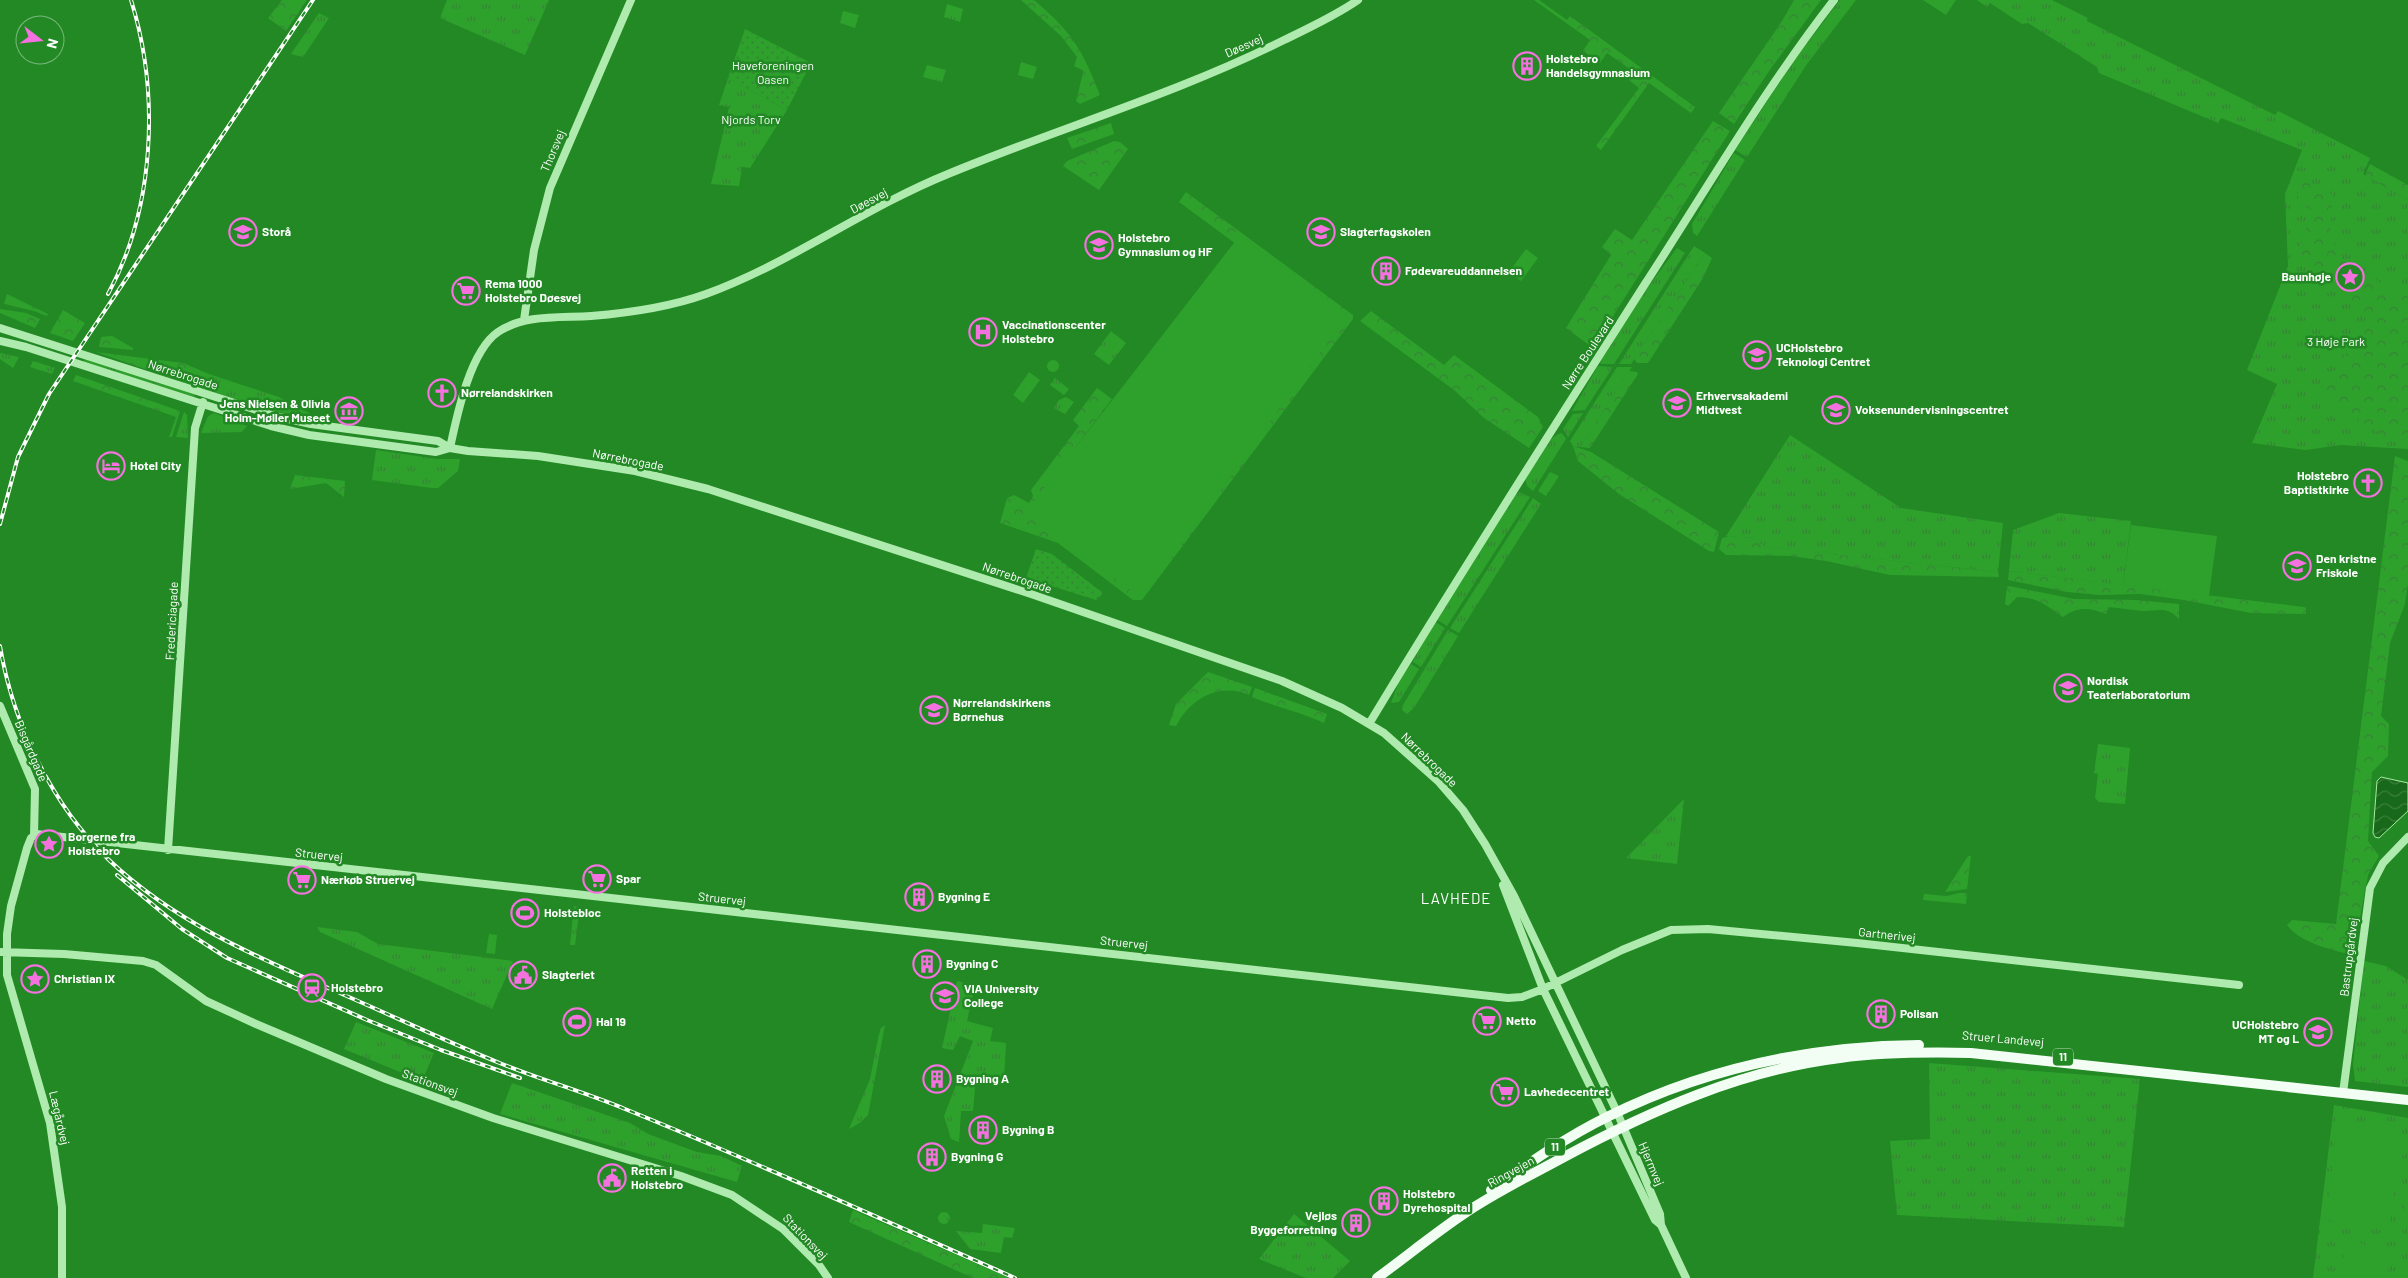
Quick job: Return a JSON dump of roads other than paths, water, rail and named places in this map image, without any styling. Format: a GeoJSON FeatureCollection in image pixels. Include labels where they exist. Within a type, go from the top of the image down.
{"type":"FeatureCollection","features":[{"type":"Feature","properties":{"kind":"main road","name":"Struer Landevej"},"geometry":{"type":"LineString","coordinates":[[1605,1118],[1678,1086],[1741,1067],[1822,1050],[1879,1046],[1972,1048],[2343,1090],[2408,1100]]}},
{"type":"Feature","properties":{"kind":"main road","name":"Struer Landevej"},"geometry":{"type":"LineString","coordinates":[[1623,1127],[1717,1088],[1770,1072],[1838,1058],[1882,1053],[1971,1053],[2343,1090],[2408,1093]]}},
{"type":"Feature","properties":{"kind":"main road","name":"Ringvejen"},"geometry":{"type":"LineString","coordinates":[[1377,1278],[1507,1179],[1567,1139],[1605,1118]]}},
{"type":"Feature","properties":{"kind":"main road","name":"Ringvejen"},"geometry":{"type":"LineString","coordinates":[[1466,1212],[1514,1183],[1623,1127]]}},
{"type":"Feature","properties":{"kind":"street","name":"Thorsvej"},"geometry":{"type":"LineString","coordinates":[[524,320],[534,250],[550,188],[631,0]]}},
{"type":"Feature","properties":{"kind":"street","name":"Døesvej"},"geometry":{"type":"LineString","coordinates":[[450,448],[459,410],[482,348],[496,333],[524,320],[594,316],[650,307],[703,295],[754,275],[933,180],[1220,69],[1298,33],[1358,0]]}},
{"type":"Feature","properties":{"kind":"street","name":"Nørre Boulevard"},"geometry":{"type":"LineString","coordinates":[[1368,724],[1432,618],[1741,133],[1798,47],[1834,0]]}},
{"type":"Feature","properties":{"kind":"street","name":"Nørrebrogade"},"geometry":{"type":"LineString","coordinates":[[0,328],[205,394],[311,424],[438,442],[450,448]]}},
{"type":"Feature","properties":{"kind":"street","name":"Nørrebrogade"},"geometry":{"type":"LineString","coordinates":[[0,341],[26,347],[271,426],[309,435],[436,452],[450,448],[538,456],[635,471],[708,489],[1031,594],[1282,681],[1342,708],[1368,724],[1416,759],[1463,810],[1485,844],[1500,874],[1514,896],[1617,1112]]}},
{"type":"Feature","properties":{"kind":"street","name":"Fredericiagade"},"geometry":{"type":"LineString","coordinates":[[168,850],[173,800],[195,428],[205,394]]}},
{"type":"Feature","properties":{"kind":"street","name":"Bisgårdgade"},"geometry":{"type":"LineString","coordinates":[[0,706],[36,795],[32,827],[34,836]]}},
{"type":"Feature","properties":{"kind":"street","name":"Struervej"},"geometry":{"type":"LineString","coordinates":[[34,836],[39,834],[168,850],[906,932],[1196,962],[1508,998],[1522,997],[1543,989]]}},
{"type":"Feature","properties":{"kind":"street"},"geometry":{"type":"LineString","coordinates":[[3,952],[17,878],[26,848],[34,836]]}},
{"type":"Feature","properties":{"kind":"street","name":"Bastrupgårdvej"},"geometry":{"type":"LineString","coordinates":[[2343,1090],[2370,888],[2383,863],[2408,838]]}},
{"type":"Feature","properties":{"kind":"street","name":"Nørrebrogade"},"geometry":{"type":"LineString","coordinates":[[1500,874],[1512,912],[1543,989],[1612,1133]]}},
{"type":"Feature","properties":{"kind":"street","name":"Gartnerivej"},"geometry":{"type":"LineString","coordinates":[[1543,989],[1622,950],[1671,930],[1708,929],[2239,985]]}},
{"type":"Feature","properties":{"kind":"street","name":"Lægårdvej"},"geometry":{"type":"LineString","coordinates":[[3,952],[50,1123],[60,1178],[62,1278]]}},
{"type":"Feature","properties":{"kind":"street","name":"Stationsvej"},"geometry":{"type":"LineString","coordinates":[[3,952],[64,954],[143,961],[156,965],[206,1001],[386,1079],[493,1118],[681,1176],[732,1195],[783,1229],[819,1265],[828,1278]]}},
{"type":"Feature","properties":{"kind":"street","name":"Hjermvej"},"geometry":{"type":"LineString","coordinates":[[1617,1112],[1660,1214],[1662,1225],[1686,1278]]}},
{"type":"Feature","properties":{"kind":"street","name":"Hjermvej"},"geometry":{"type":"LineString","coordinates":[[1612,1133],[1655,1220],[1662,1225]]}},
{"type":"Feature","properties":{"kind":"water"},"geometry":{"type":"Polygon","coordinates":[[[2381,777],[2408,783],[2408,811],[2379,838],[2375,837],[2373,833],[2377,781],[2381,777]]]}},
{"type":"Feature","properties":{"kind":"railway"},"geometry":{"type":"LineString","coordinates":[[108,294],[124,260],[136,225],[144,188],[148,150],[149,111],[146,73],[140,36],[131,0]]}},
{"type":"Feature","properties":{"kind":"railway"},"geometry":{"type":"LineString","coordinates":[[0,524],[18,457],[49,394],[313,0]]}},
{"type":"Feature","properties":{"kind":"railway"},"geometry":{"type":"LineString","coordinates":[[0,646],[6,675],[25,733],[38,762],[70,814],[88,838],[109,860],[134,882],[188,919],[216,936],[275,965],[460,1046],[502,1064],[610,1103],[674,1129],[1015,1278]]}},
{"type":"Feature","properties":{"kind":"railway"},"geometry":{"type":"LineString","coordinates":[[117,875],[182,929],[227,958],[367,1020],[441,1050],[520,1078]]}},
{"type":"Feature","properties":{"kind":"place","name":"Holstebro Handelsgymnasium"},"geometry":{"type":"Point","coordinates":[1527,66]}},
{"type":"Feature","properties":{"kind":"place","name":"Storå"},"geometry":{"type":"Point","coordinates":[243,232]}},
{"type":"Feature","properties":{"kind":"place","name":"Slagterfagskolen"},"geometry":{"type":"Point","coordinates":[1321,232]}},
{"type":"Feature","properties":{"kind":"place","name":"Holstebro Gymnasium og HF"},"geometry":{"type":"Point","coordinates":[1099,245]}},
{"type":"Feature","properties":{"kind":"place","name":"Fødevareuddannelsen"},"geometry":{"type":"Point","coordinates":[1386,271]}},
{"type":"Feature","properties":{"kind":"place","name":"Baunhøje"},"geometry":{"type":"Point","coordinates":[2350,277]}},
{"type":"Feature","properties":{"kind":"place","name":"Rema 1000 Holstebro Døesvej"},"geometry":{"type":"Point","coordinates":[466,291]}},
{"type":"Feature","properties":{"kind":"place","name":"Vaccinationscenter Holstebro"},"geometry":{"type":"Point","coordinates":[983,332]}},
{"type":"Feature","properties":{"kind":"place","name":"UCHolstebro Teknologi Centret"},"geometry":{"type":"Point","coordinates":[1757,355]}},
{"type":"Feature","properties":{"kind":"place","name":"Nørrelandskirken"},"geometry":{"type":"Point","coordinates":[442,393]}},
{"type":"Feature","properties":{"kind":"place","name":"Erhvervsakademi Midtvest"},"geometry":{"type":"Point","coordinates":[1677,403]}},
{"type":"Feature","properties":{"kind":"place","name":"Voksenundervisningscentret"},"geometry":{"type":"Point","coordinates":[1836,410]}},
{"type":"Feature","properties":{"kind":"place","name":"Jens Nielsen & Olivia Holm-Møller Museet"},"geometry":{"type":"Point","coordinates":[349,411]}},
{"type":"Feature","properties":{"kind":"place","name":"Hotel City"},"geometry":{"type":"Point","coordinates":[111,466]}},
{"type":"Feature","properties":{"kind":"place","name":"Holstebro Baptistkirke"},"geometry":{"type":"Point","coordinates":[2368,483]}},
{"type":"Feature","properties":{"kind":"place","name":"Den kristne Friskole"},"geometry":{"type":"Point","coordinates":[2297,566]}},
{"type":"Feature","properties":{"kind":"place","name":"Nordisk Teaterlaboratorium"},"geometry":{"type":"Point","coordinates":[2068,688]}},
{"type":"Feature","properties":{"kind":"place","name":"Nørrelandskirkens Børnehus"},"geometry":{"type":"Point","coordinates":[934,710]}},
{"type":"Feature","properties":{"kind":"place","name":"Borgerne fra Holstebro"},"geometry":{"type":"Point","coordinates":[49,844]}},
{"type":"Feature","properties":{"kind":"place","name":"Spar"},"geometry":{"type":"Point","coordinates":[597,879]}},
{"type":"Feature","properties":{"kind":"place","name":"Nærkøb Struervej"},"geometry":{"type":"Point","coordinates":[302,880]}},
{"type":"Feature","properties":{"kind":"place","name":"Bygning E"},"geometry":{"type":"Point","coordinates":[919,897]}},
{"type":"Feature","properties":{"kind":"place","name":"Holstebloc"},"geometry":{"type":"Point","coordinates":[525,913]}},
{"type":"Feature","properties":{"kind":"place","name":"Bygning C"},"geometry":{"type":"Point","coordinates":[927,964]}},
{"type":"Feature","properties":{"kind":"place","name":"Slagteriet"},"geometry":{"type":"Point","coordinates":[523,975]}},
{"type":"Feature","properties":{"kind":"place","name":"Christian IX"},"geometry":{"type":"Point","coordinates":[35,979]}},
{"type":"Feature","properties":{"kind":"place","name":"Holstebro"},"geometry":{"type":"Point","coordinates":[312,988]}},
{"type":"Feature","properties":{"kind":"place","name":"VIA University College"},"geometry":{"type":"Point","coordinates":[945,996]}},
{"type":"Feature","properties":{"kind":"place","name":"Polisan"},"geometry":{"type":"Point","coordinates":[1881,1014]}},
{"type":"Feature","properties":{"kind":"place","name":"Netto"},"geometry":{"type":"Point","coordinates":[1487,1021]}},
{"type":"Feature","properties":{"kind":"place","name":"Hal 19"},"geometry":{"type":"Point","coordinates":[577,1022]}},
{"type":"Feature","properties":{"kind":"place","name":"UCHolstebro MT og L"},"geometry":{"type":"Point","coordinates":[2318,1032]}},
{"type":"Feature","properties":{"kind":"place","name":"Bygning A"},"geometry":{"type":"Point","coordinates":[937,1079]}},
{"type":"Feature","properties":{"kind":"place","name":"Lavhedecentret"},"geometry":{"type":"Point","coordinates":[1505,1092]}},
{"type":"Feature","properties":{"kind":"place","name":"Bygning B"},"geometry":{"type":"Point","coordinates":[983,1130]}},
{"type":"Feature","properties":{"kind":"place","name":"Bygning G"},"geometry":{"type":"Point","coordinates":[932,1157]}},
{"type":"Feature","properties":{"kind":"place","name":"Retten i Holstebro"},"geometry":{"type":"Point","coordinates":[612,1178]}},
{"type":"Feature","properties":{"kind":"place","name":"Holstebro Dyrehospital"},"geometry":{"type":"Point","coordinates":[1384,1201]}},
{"type":"Feature","properties":{"kind":"place","name":"Vejløs Byggeforretning"},"geometry":{"type":"Point","coordinates":[1356,1223]}},
{"type":"Feature","properties":{"kind":"district","name":"LAVHEDE"},"geometry":{"type":"Point","coordinates":[1456,899]}},
{"type":"Feature","properties":{"kind":"park label","name":"Haveforeningen Oasen"},"geometry":{"type":"Point","coordinates":[773,73]}},
{"type":"Feature","properties":{"kind":"park label","name":"Njords Torv"},"geometry":{"type":"Point","coordinates":[751,120]}},
{"type":"Feature","properties":{"kind":"park label","name":"3 Høje Park"},"geometry":{"type":"Point","coordinates":[2336,342]}}]}
